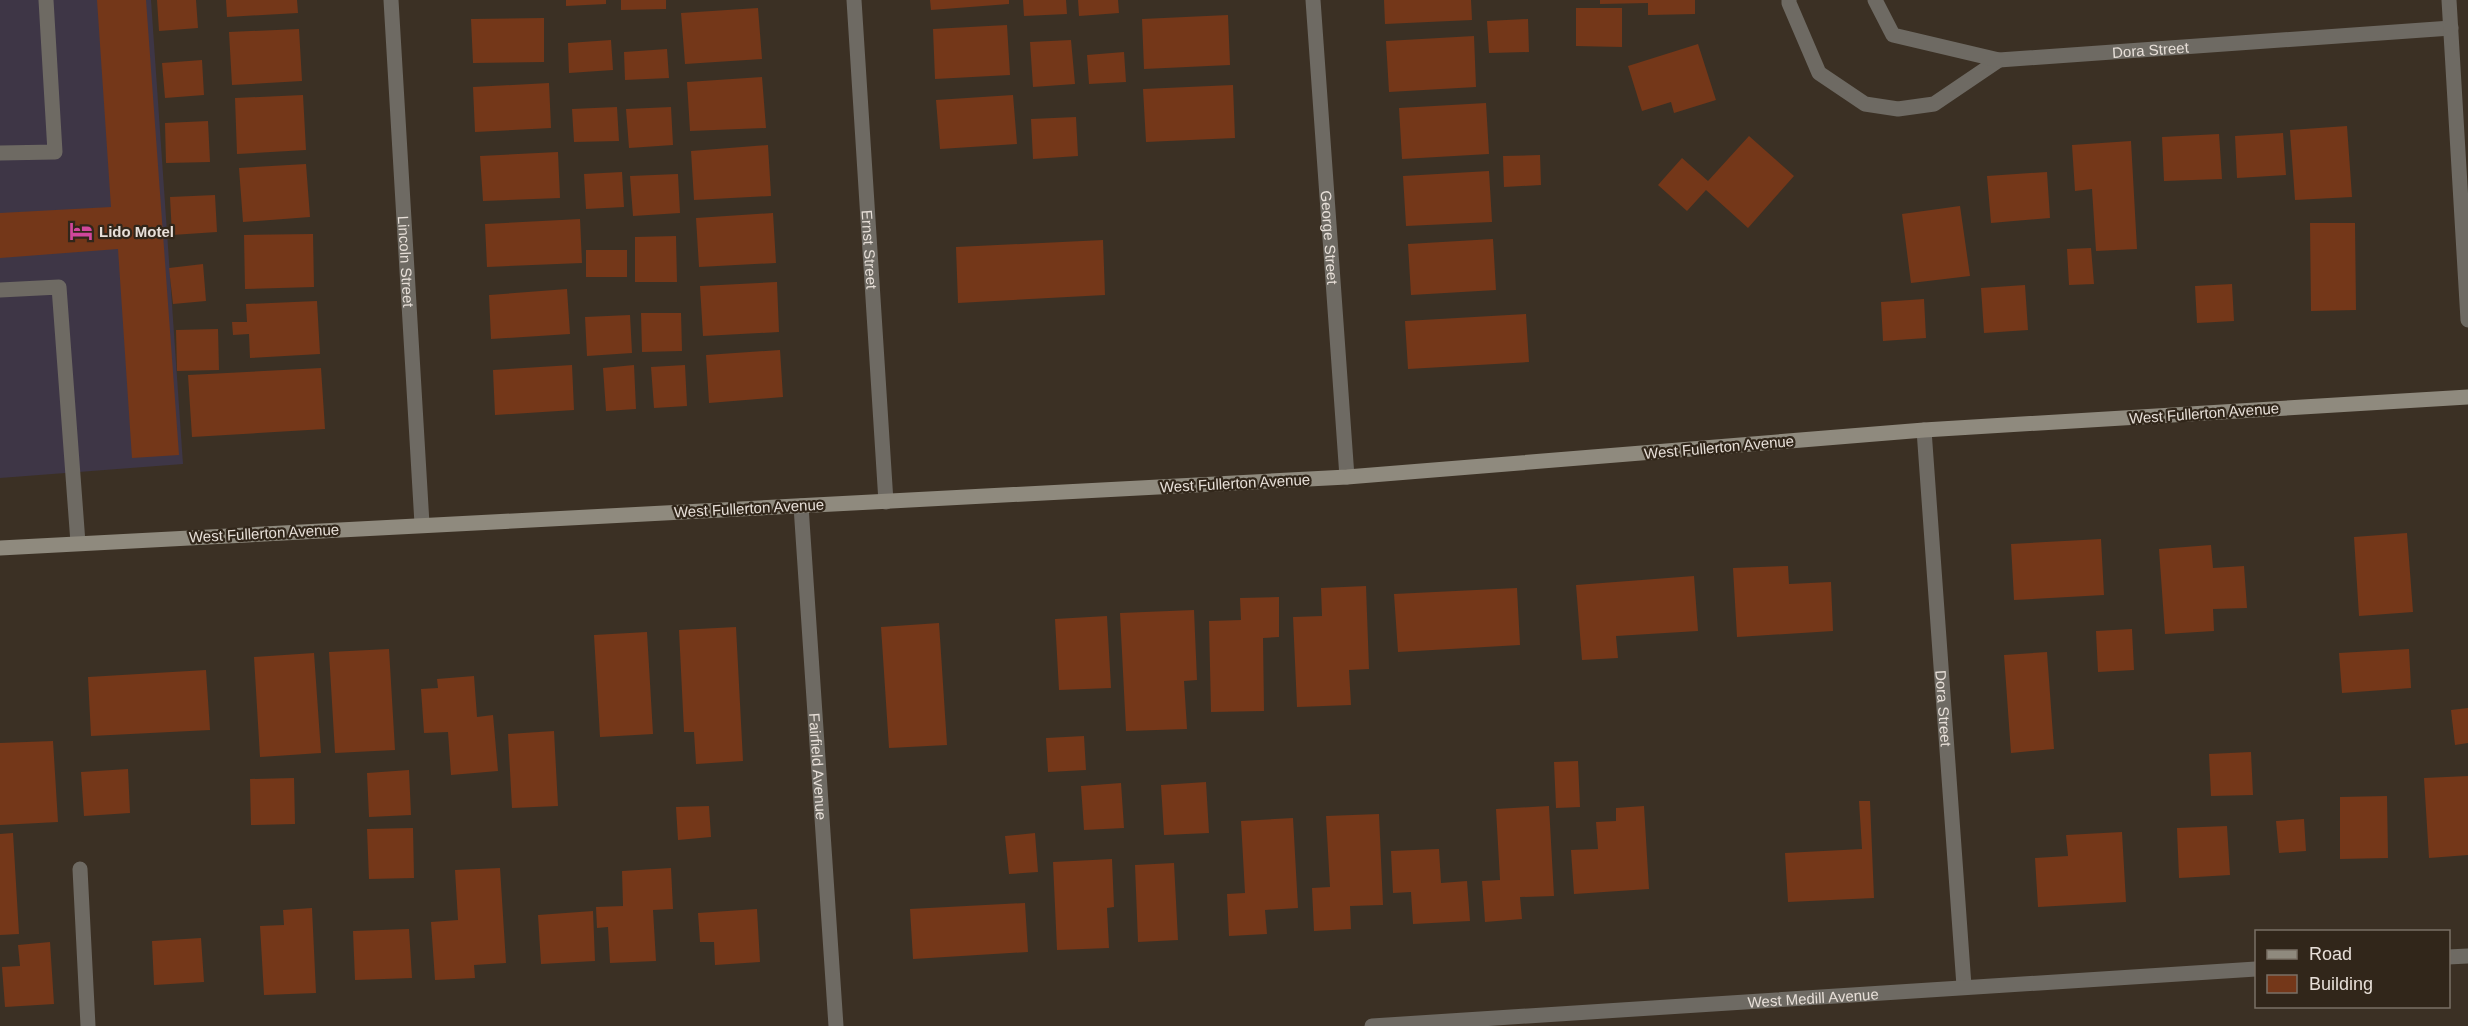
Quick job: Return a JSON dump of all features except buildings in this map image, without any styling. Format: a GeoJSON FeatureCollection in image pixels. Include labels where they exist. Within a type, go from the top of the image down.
{"type":"FeatureCollection","features":[{"type":"Feature","properties":{"kind":"street"},"geometry":{"type":"LineString","coordinates":[[0,153],[55,152],[46,0]]}},
{"type":"Feature","properties":{"kind":"street","name":"Lincoln Street"},"geometry":{"type":"LineString","coordinates":[[391,0],[422,524]]}},
{"type":"Feature","properties":{"kind":"street","name":"Ernst Street"},"geometry":{"type":"LineString","coordinates":[[854,0],[886,501]]}},
{"type":"Feature","properties":{"kind":"street","name":"George Street"},"geometry":{"type":"LineString","coordinates":[[1313,0],[1347,477]]}},
{"type":"Feature","properties":{"kind":"street"},"geometry":{"type":"LineString","coordinates":[[1789,0],[1819,73],[1865,104],[1898,108],[1934,104],[1999,60]]}},
{"type":"Feature","properties":{"kind":"street","name":"Dora Street"},"geometry":{"type":"LineString","coordinates":[[1875,0],[1893,35],[1999,60],[2451,28]]}},
{"type":"Feature","properties":{"kind":"street"},"geometry":{"type":"LineString","coordinates":[[2449,0],[2468,320]]}},
{"type":"Feature","properties":{"kind":"street"},"geometry":{"type":"LineString","coordinates":[[0,290],[58,287],[78,543]]}},
{"type":"Feature","properties":{"kind":"street","name":"West Fullerton Avenue"},"geometry":{"type":"LineString","coordinates":[[0,548],[1347,477],[1924,430],[2468,397]]}},
{"type":"Feature","properties":{"kind":"street","name":"Dora Street"},"geometry":{"type":"LineString","coordinates":[[1924,430],[1964,986]]}},
{"type":"Feature","properties":{"kind":"street","name":"Fairfield Avenue"},"geometry":{"type":"LineString","coordinates":[[801,506],[836,1026]]}},
{"type":"Feature","properties":{"kind":"street"},"geometry":{"type":"LineString","coordinates":[[80,869],[88,1026]]}},
{"type":"Feature","properties":{"kind":"street"},"geometry":{"type":"LineString","coordinates":[[2450,957],[2468,956]]}},
{"type":"Feature","properties":{"kind":"street","name":"West Medill Avenue"},"geometry":{"type":"LineString","coordinates":[[1372,1026],[1964,986],[2255,969]]}},
{"type":"Feature","properties":{"kind":"shaded area"},"geometry":{"type":"Polygon","coordinates":[[[0,0],[151,0],[183,464],[0,478],[0,0]]]}},
{"type":"Feature","properties":{"kind":"place","name":"Lido Motel"},"geometry":{"type":"Point","coordinates":[81,231]}}]}
